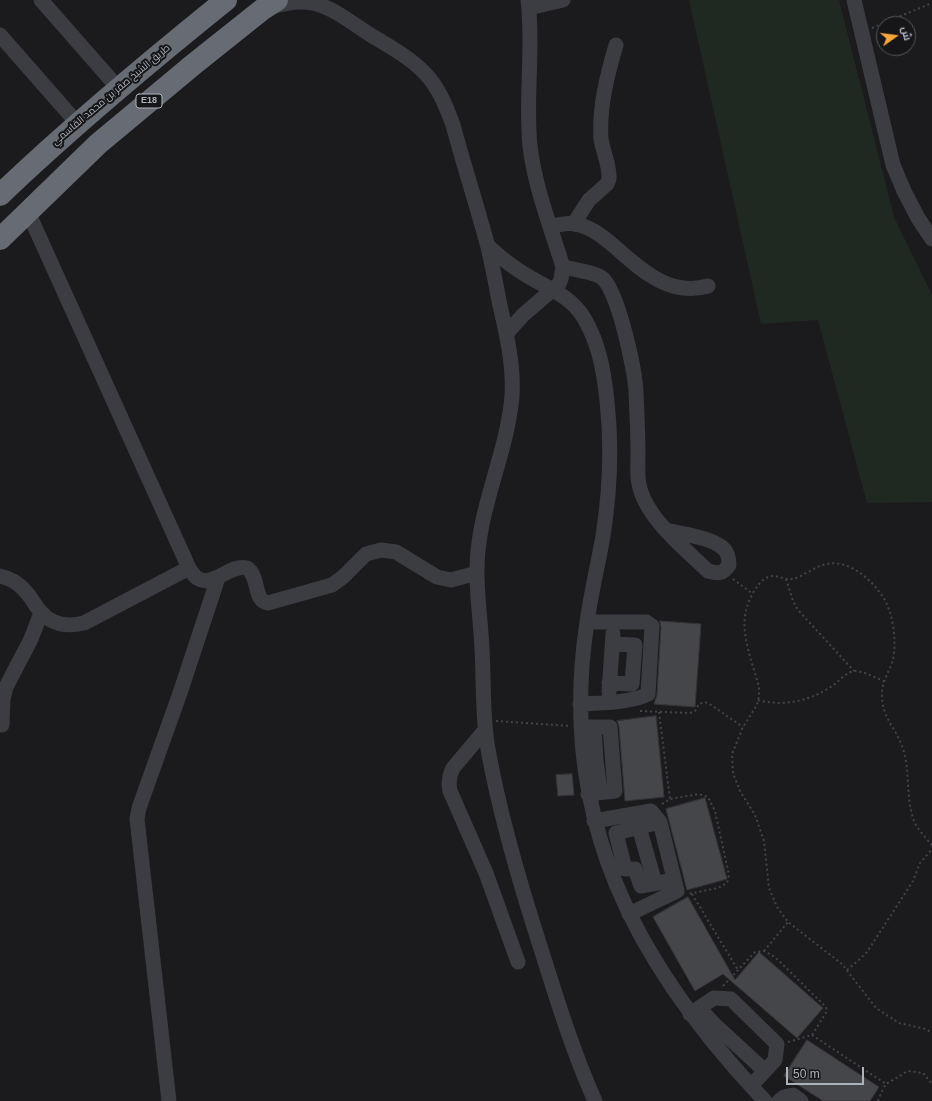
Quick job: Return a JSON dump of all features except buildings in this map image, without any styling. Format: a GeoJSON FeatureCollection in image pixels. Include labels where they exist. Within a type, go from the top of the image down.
{"type":"FeatureCollection","features":[{"type":"Feature","properties":{"kind":"highway","name":"طريق الشيخ صقر بن محمد القاسمي"},"geometry":{"type":"LineString","coordinates":[[0,195],[45,152],[175,41],[226,0]]}},
{"type":"Feature","properties":{"kind":"highway","name":"E18"},"geometry":{"type":"LineString","coordinates":[[0,239],[98,144],[194,64],[270,5]]}},
{"type":"Feature","properties":{"kind":"street"},"geometry":{"type":"LineString","coordinates":[[41,0],[119,89]]}},
{"type":"Feature","properties":{"kind":"street"},"geometry":{"type":"LineString","coordinates":[[506,333],[523,315],[553,289],[561,279],[563,267],[537,182],[530,146],[530,27],[528,4],[563,0]]}},
{"type":"Feature","properties":{"kind":"street"},"geometry":{"type":"LineString","coordinates":[[854,0],[893,165],[904,192],[918,218],[932,239]]}},
{"type":"Feature","properties":{"kind":"street"},"geometry":{"type":"LineString","coordinates":[[270,5],[275,6],[299,2],[330,5],[418,66],[430,79],[440,94],[453,126],[488,246],[512,370],[512,394],[509,420],[482,528],[478,551],[477,573],[485,725],[496,789],[518,878],[553,989],[572,1044],[595,1101]]}},
{"type":"Feature","properties":{"kind":"street"},"geometry":{"type":"LineString","coordinates":[[0,34],[78,124]]}},
{"type":"Feature","properties":{"kind":"street"},"geometry":{"type":"LineString","coordinates":[[574,224],[589,200],[607,184],[610,179],[603,150],[601,119],[606,84],[616,45]]}},
{"type":"Feature","properties":{"kind":"street"},"geometry":{"type":"LineString","coordinates":[[0,181],[9,172],[45,152]]}},
{"type":"Feature","properties":{"kind":"street"},"geometry":{"type":"LineString","coordinates":[[28,212],[193,575],[200,580],[218,578],[238,567],[247,568],[254,574],[259,598],[263,602],[268,603],[332,585],[343,577],[366,554],[381,550],[396,552],[438,576],[451,580],[477,573]]}},
{"type":"Feature","properties":{"kind":"street"},"geometry":{"type":"LineString","coordinates":[[550,227],[574,224],[592,229],[646,272],[668,285],[684,289],[708,286]]}},
{"type":"Feature","properties":{"kind":"street"},"geometry":{"type":"LineString","coordinates":[[488,246],[512,266],[553,289],[575,305],[589,327],[596,345],[603,372],[609,420],[610,453],[604,527],[587,622],[582,663],[580,704],[587,727],[583,760],[594,793],[594,821],[616,885],[629,914],[655,963],[695,1011],[751,1086],[765,1101]]}},
{"type":"Feature","properties":{"kind":"street"},"geometry":{"type":"LineString","coordinates":[[563,267],[591,273],[602,278],[609,287],[616,301],[636,390],[639,484],[647,506],[666,530],[708,571],[716,574],[724,572],[730,565],[729,557],[724,549],[712,542],[666,530]]}},
{"type":"Feature","properties":{"kind":"street"},"geometry":{"type":"LineString","coordinates":[[0,576],[16,582],[26,591],[41,613],[48,619],[65,625],[75,625],[84,623],[189,568]]}},
{"type":"Feature","properties":{"kind":"street"},"geometry":{"type":"LineString","coordinates":[[169,1101],[137,819],[139,808],[218,578]]}},
{"type":"Feature","properties":{"kind":"street"},"geometry":{"type":"LineString","coordinates":[[2,725],[3,699],[6,687],[31,639],[41,613]]}},
{"type":"Feature","properties":{"kind":"street"},"geometry":{"type":"LineString","coordinates":[[580,704],[641,698],[648,694],[649,686],[652,626],[646,622],[587,622]]}},
{"type":"Feature","properties":{"kind":"street"},"geometry":{"type":"LineString","coordinates":[[609,702],[609,683],[614,623]]}},
{"type":"Feature","properties":{"kind":"street"},"geometry":{"type":"LineString","coordinates":[[609,683],[632,684],[635,645],[613,644]]}},
{"type":"Feature","properties":{"kind":"street"},"geometry":{"type":"LineString","coordinates":[[485,725],[453,768],[450,773],[448,785],[486,873],[518,962]]}},
{"type":"Feature","properties":{"kind":"street"},"geometry":{"type":"LineString","coordinates":[[587,727],[610,727],[615,791],[594,793]]}},
{"type":"Feature","properties":{"kind":"street"},"geometry":{"type":"LineString","coordinates":[[594,821],[656,817]]}},
{"type":"Feature","properties":{"kind":"street"},"geometry":{"type":"LineString","coordinates":[[656,817],[639,827],[616,833],[626,869],[635,869],[641,886],[655,883],[676,885]]}},
{"type":"Feature","properties":{"kind":"street"},"geometry":{"type":"LineString","coordinates":[[656,817],[676,885]]}},
{"type":"Feature","properties":{"kind":"street"},"geometry":{"type":"LineString","coordinates":[[639,827],[655,883]]}},
{"type":"Feature","properties":{"kind":"street"},"geometry":{"type":"LineString","coordinates":[[629,914],[676,885]]}},
{"type":"Feature","properties":{"kind":"street"},"geometry":{"type":"LineString","coordinates":[[695,1011],[714,998],[731,999],[777,1044],[775,1060],[751,1086]]}},
{"type":"Feature","properties":{"kind":"street"},"geometry":{"type":"LineString","coordinates":[[695,1011],[714,1024],[765,1071]]}},
{"type":"Feature","properties":{"kind":"street"},"geometry":{"type":"LineString","coordinates":[[779,1101],[784,1097],[793,1095],[801,1101]]}},
{"type":"Feature","properties":{"kind":"path"},"geometry":{"type":"LineString","coordinates":[[862,32],[932,3]]}},
{"type":"Feature","properties":{"kind":"path"},"geometry":{"type":"LineString","coordinates":[[932,845],[915,823],[911,811],[906,763],[902,746],[882,705],[884,681],[893,658],[893,625],[884,599],[877,589],[859,572],[838,564],[824,564],[786,581],[770,576],[765,578],[761,581],[753,594],[746,610],[743,625],[759,687],[760,701],[743,727],[732,754],[733,773],[740,791],[755,815],[764,841],[769,888],[777,907],[788,922],[842,964],[876,1008],[899,1023],[926,1029],[932,1033]]}},
{"type":"Feature","properties":{"kind":"path"},"geometry":{"type":"LineString","coordinates":[[724,572],[753,594]]}},
{"type":"Feature","properties":{"kind":"path"},"geometry":{"type":"LineString","coordinates":[[786,581],[798,610],[854,671]]}},
{"type":"Feature","properties":{"kind":"path"},"geometry":{"type":"LineString","coordinates":[[760,701],[778,704],[796,702],[813,696],[832,686],[848,673],[854,671],[884,681]]}},
{"type":"Feature","properties":{"kind":"path"},"geometry":{"type":"LineString","coordinates":[[636,711],[690,713],[695,711],[699,704],[705,702],[743,727]]}},
{"type":"Feature","properties":{"kind":"path"},"geometry":{"type":"LineString","coordinates":[[659,712],[670,799]]}},
{"type":"Feature","properties":{"kind":"path"},"geometry":{"type":"LineString","coordinates":[[485,725],[587,727]]}},
{"type":"Feature","properties":{"kind":"path"},"geometry":{"type":"LineString","coordinates":[[656,817],[657,806],[670,799],[699,794],[708,797],[715,811],[729,875],[727,883],[718,888],[692,894],[683,894],[676,885]]}},
{"type":"Feature","properties":{"kind":"path"},"geometry":{"type":"LineString","coordinates":[[847,970],[867,952],[913,881],[920,864],[931,851]]}},
{"type":"Feature","properties":{"kind":"path"},"geometry":{"type":"LineString","coordinates":[[692,894],[738,970]]}},
{"type":"Feature","properties":{"kind":"path"},"geometry":{"type":"LineString","coordinates":[[764,951],[788,922]]}},
{"type":"Feature","properties":{"kind":"path"},"geometry":{"type":"LineString","coordinates":[[714,998],[727,980],[756,952],[764,951],[775,957],[826,1007],[827,1011],[826,1015],[812,1035],[777,1044]]}},
{"type":"Feature","properties":{"kind":"path"},"geometry":{"type":"LineString","coordinates":[[812,1035],[886,1084]]}},
{"type":"Feature","properties":{"kind":"path"},"geometry":{"type":"LineString","coordinates":[[878,1101],[886,1084],[908,1071],[923,1073],[932,1084]]}},
{"type":"Feature","properties":{"kind":"shaded area"},"geometry":{"type":"Polygon","coordinates":[[[689,0],[839,0],[894,217],[932,295],[932,502],[867,503],[818,320],[761,324],[689,0]]]}}]}
